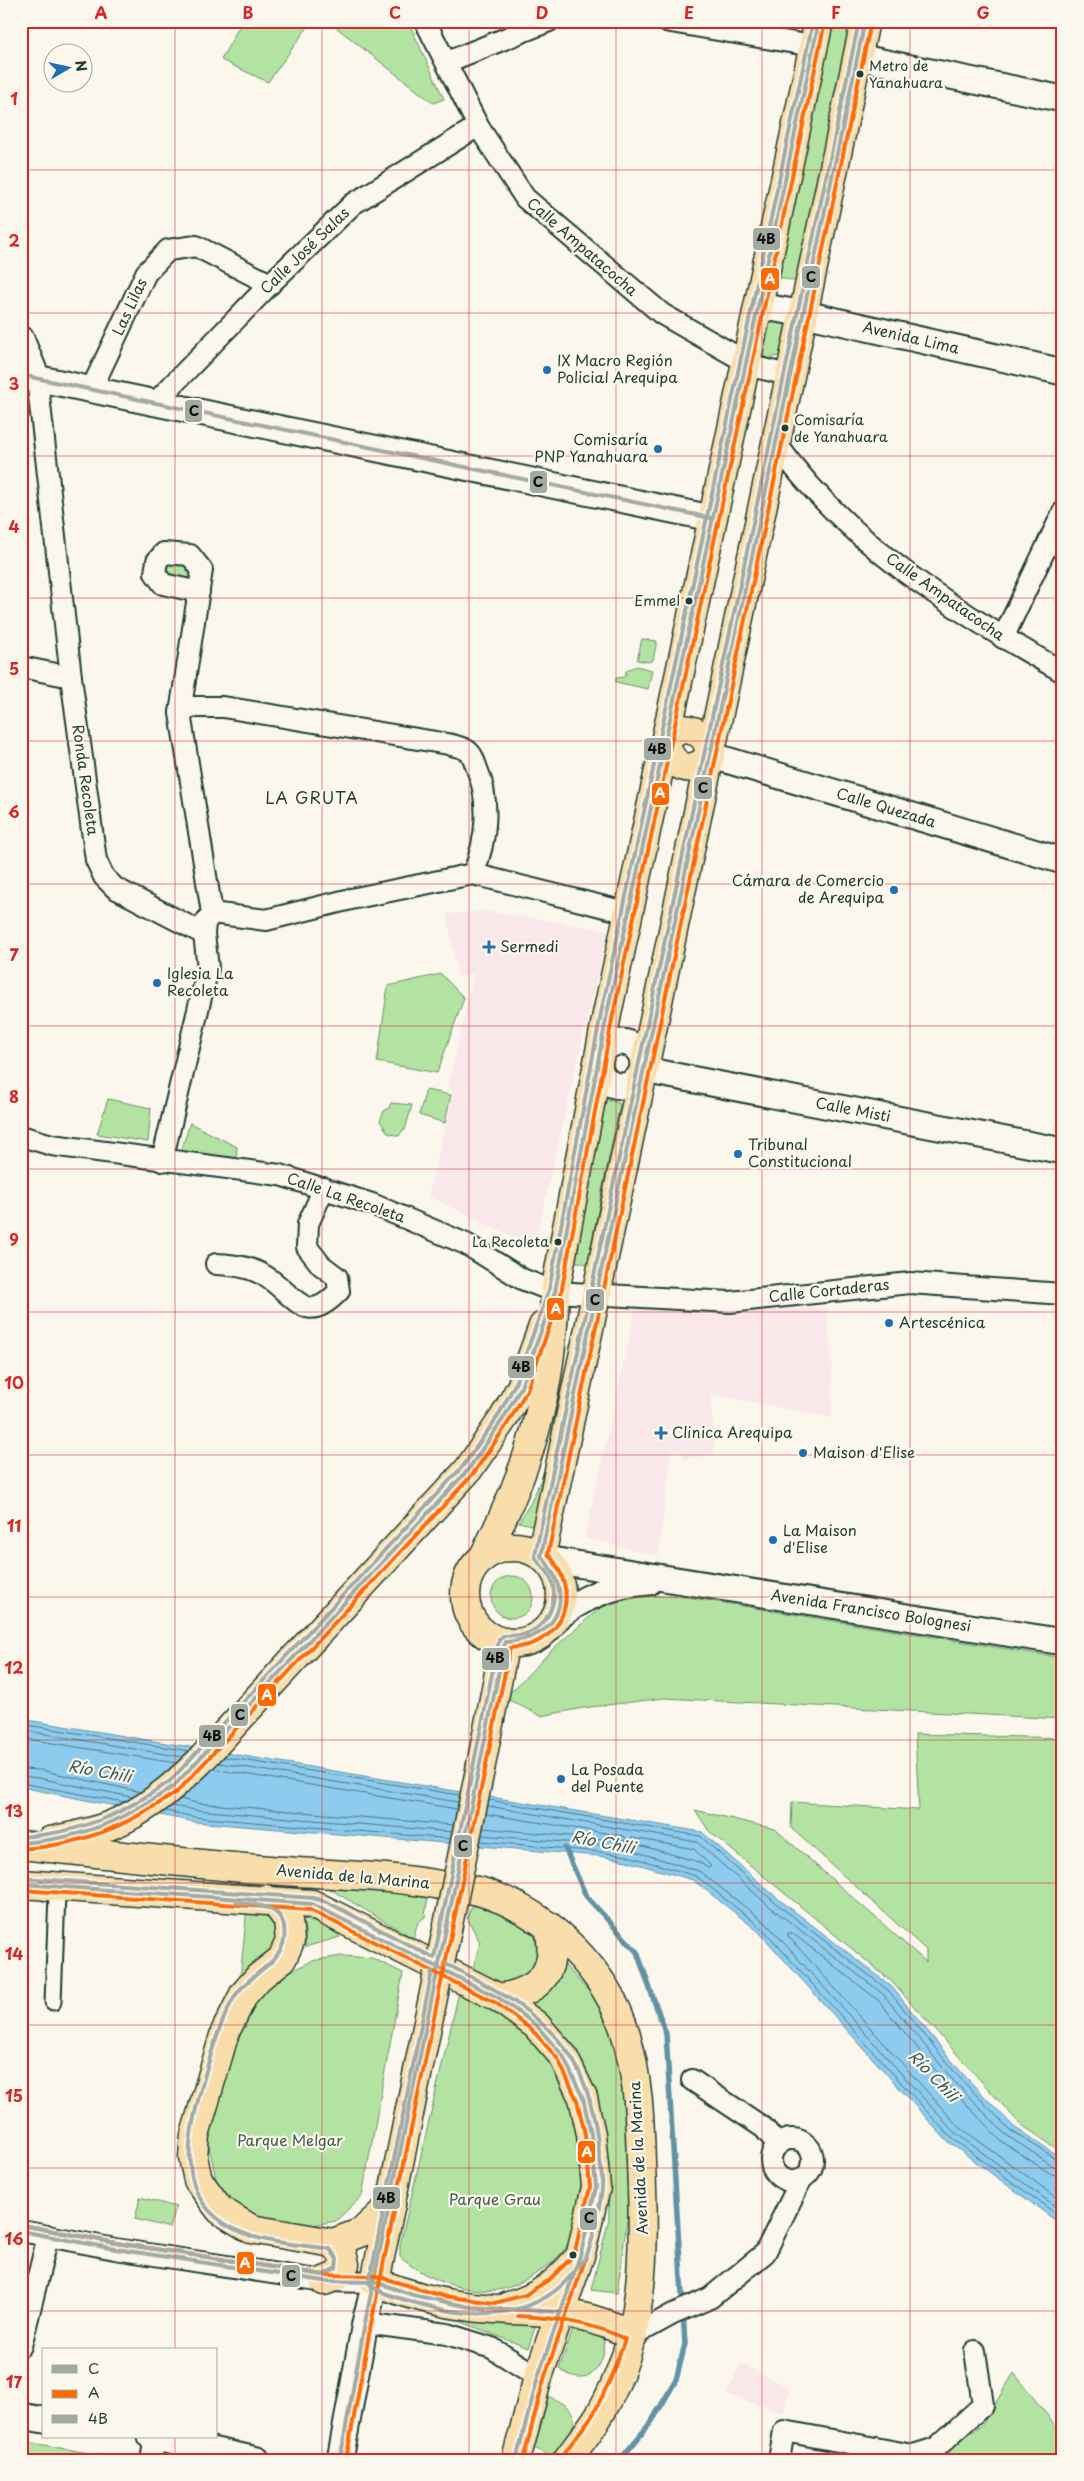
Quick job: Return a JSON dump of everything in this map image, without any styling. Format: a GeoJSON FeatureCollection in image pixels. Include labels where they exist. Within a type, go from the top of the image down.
{"type":"FeatureCollection","features":[{"type":"Feature","properties":{"kind":"main road"},"geometry":{"type":"LineString","coordinates":[[543,1557],[596,1295],[791,369],[805,314],[865,21]]}},
{"type":"Feature","properties":{"kind":"main road"},"geometry":{"type":"LineString","coordinates":[[484,1556],[499,1548],[517,1546],[543,1557],[557,1575],[561,1594],[559,1609],[552,1622],[535,1638],[520,1642],[505,1642],[484,1634],[476,1626],[466,1606],[466,1584],[470,1573],[484,1556],[516,1490],[537,1429],[547,1384],[553,1338],[555,1292],[628,913],[816,34]]}},
{"type":"Feature","properties":{"kind":"main road"},"geometry":{"type":"LineString","coordinates":[[665,741],[667,752],[673,761],[682,767],[693,768],[703,764],[710,755]]}},
{"type":"Feature","properties":{"kind":"main road"},"geometry":{"type":"LineString","coordinates":[[21,1844],[44,1842],[111,1825],[144,1807],[174,1786],[468,1470],[504,1418],[521,1387],[555,1292]]}},
{"type":"Feature","properties":{"kind":"main road"},"geometry":{"type":"LineString","coordinates":[[505,1642],[375,2282],[413,2295],[442,2302],[495,2309],[561,2312],[598,2320],[633,2336]]}},
{"type":"Feature","properties":{"kind":"main road","name":"Avenida de la Marina"},"geometry":{"type":"LineString","coordinates":[[21,1844],[247,1868],[431,1883],[484,1893],[522,1909],[549,1926],[582,1956],[608,1994],[626,2033],[635,2072],[639,2114],[644,2237],[643,2265],[633,2336],[616,2383],[599,2416],[567,2460]]}},
{"type":"Feature","properties":{"kind":"main road","name":"Avenida de la Marina"},"geometry":{"type":"LineString","coordinates":[[21,1886],[266,1899],[304,1902],[324,1908],[499,1998],[536,2025],[563,2056],[583,2098],[592,2134],[596,2187],[580,2253],[538,2377],[516,2460]]}},
{"type":"Feature","properties":{"kind":"main road"},"geometry":{"type":"LineString","coordinates":[[266,1899],[277,1905],[288,1920],[290,1941],[282,1959],[259,1977],[244,1994],[230,2020],[193,2144],[198,2180],[211,2200],[239,2223],[262,2232],[333,2243],[362,2232],[390,2205]]}},
{"type":"Feature","properties":{"kind":"main road"},"geometry":{"type":"LineString","coordinates":[[499,1998],[520,1995],[537,1984],[549,1967],[553,1947],[549,1926]]}},
{"type":"Feature","properties":{"kind":"main road"},"geometry":{"type":"LineString","coordinates":[[324,2281],[337,2276],[344,2264],[342,2253],[333,2243]]}},
{"type":"Feature","properties":{"kind":"main road"},"geometry":{"type":"LineString","coordinates":[[495,2309],[528,2301],[554,2284],[575,2263],[580,2253]]}},
{"type":"Feature","properties":{"kind":"street","name":"Calle Ampatacocha"},"geometry":{"type":"LineString","coordinates":[[424,21],[447,62],[478,126],[524,198],[662,314],[746,362],[767,371],[780,372],[791,369]]}},
{"type":"Feature","properties":{"kind":"street"},"geometry":{"type":"LineString","coordinates":[[447,62],[549,21]]}},
{"type":"Feature","properties":{"kind":"street"},"geometry":{"type":"LineString","coordinates":[[665,21],[816,34]]}},
{"type":"Feature","properties":{"kind":"street"},"geometry":{"type":"LineString","coordinates":[[857,57],[1063,99]]}},
{"type":"Feature","properties":{"kind":"street","name":"Calle José Salas"},"geometry":{"type":"LineString","coordinates":[[155,403],[270,284],[353,204],[478,126]]}},
{"type":"Feature","properties":{"kind":"street","name":"Las Lilas"},"geometry":{"type":"LineString","coordinates":[[91,390],[146,273],[168,250],[196,246],[270,284]]}},
{"type":"Feature","properties":{"kind":"street","name":"Avenida Lima"},"geometry":{"type":"LineString","coordinates":[[759,306],[805,314],[1063,372]]}},
{"type":"Feature","properties":{"kind":"street","name":"Ronda Recoleta"},"geometry":{"type":"LineString","coordinates":[[21,339],[29,377],[96,860],[104,877],[116,888],[204,934]]}},
{"type":"Feature","properties":{"kind":"street"},"geometry":{"type":"LineString","coordinates":[[29,377],[711,518]]}},
{"type":"Feature","properties":{"kind":"street","name":"Calle Ampatacocha"},"geometry":{"type":"LineString","coordinates":[[776,443],[793,467],[847,522],[903,572],[1003,638],[1063,672]]}},
{"type":"Feature","properties":{"kind":"street"},"geometry":{"type":"LineString","coordinates":[[1003,638],[1063,512]]}},
{"type":"Feature","properties":{"kind":"street"},"geometry":{"type":"LineString","coordinates":[[162,1161],[208,968],[204,934],[205,924],[212,913],[180,713],[199,592]]}},
{"type":"Feature","properties":{"kind":"street"},"geometry":{"type":"LineString","coordinates":[[21,667],[71,677]]}},
{"type":"Feature","properties":{"kind":"street"},"geometry":{"type":"LineString","coordinates":[[180,713],[191,707],[224,706],[448,744],[466,750],[471,754],[482,780],[486,814],[482,851],[473,874]]}},
{"type":"Feature","properties":{"kind":"street","name":"Calle Quezada"},"geometry":{"type":"LineString","coordinates":[[710,755],[1063,861]]}},
{"type":"Feature","properties":{"kind":"street"},"geometry":{"type":"LineString","coordinates":[[212,913],[266,920],[351,899],[473,874],[628,913]]}},
{"type":"Feature","properties":{"kind":"street"},"geometry":{"type":"LineString","coordinates":[[599,1058],[605,1048],[615,1043],[627,1042],[637,1048],[644,1058],[644,1070]]}},
{"type":"Feature","properties":{"kind":"street","name":"Calle Misti"},"geometry":{"type":"LineString","coordinates":[[644,1070],[1063,1151]]}},
{"type":"Feature","properties":{"kind":"street","name":"Calle La Recoleta"},"geometry":{"type":"LineString","coordinates":[[21,1136],[52,1146],[280,1175],[372,1204],[466,1244],[522,1279],[555,1292],[596,1295]]}},
{"type":"Feature","properties":{"kind":"street"},"geometry":{"type":"LineString","coordinates":[[216,1264],[239,1265],[258,1272],[270,1279],[302,1307],[316,1309],[327,1304],[338,1291],[337,1277],[321,1264],[307,1247],[308,1224],[324,1188]]}},
{"type":"Feature","properties":{"kind":"street","name":"Calle Cortaderas"},"geometry":{"type":"LineString","coordinates":[[596,1295],[730,1302],[910,1283],[1063,1294]]}},
{"type":"Feature","properties":{"kind":"street","name":"Avenida Francisco Bolognesi"},"geometry":{"type":"LineString","coordinates":[[543,1557],[1063,1642]]}},
{"type":"Feature","properties":{"kind":"street","name":"Avenida Francisco Bolognesi"},"geometry":{"type":"LineString","coordinates":[[552,1622],[580,1601],[608,1588],[636,1582],[678,1580]]}},
{"type":"Feature","properties":{"kind":"street"},"geometry":{"type":"LineString","coordinates":[[21,1886],[57,1894],[53,2002]]}},
{"type":"Feature","properties":{"kind":"street"},"geometry":{"type":"LineString","coordinates":[[692,2080],[764,2128],[778,2144]]}},
{"type":"Feature","properties":{"kind":"street"},"geometry":{"type":"LineString","coordinates":[[633,2336],[673,2314],[710,2298],[765,2253],[801,2180],[812,2170],[814,2163],[810,2148],[798,2140],[784,2140],[778,2144],[771,2156],[773,2169],[782,2179],[795,2182],[801,2180]]}},
{"type":"Feature","properties":{"kind":"street"},"geometry":{"type":"LineString","coordinates":[[21,2231],[115,2250],[324,2281],[375,2282],[365,2323],[340,2460]]}},
{"type":"Feature","properties":{"kind":"street"},"geometry":{"type":"LineString","coordinates":[[21,2346],[48,2236]]}},
{"type":"Feature","properties":{"kind":"street"},"geometry":{"type":"LineString","coordinates":[[365,2323],[447,2334],[492,2348],[538,2377]]}},
{"type":"Feature","properties":{"kind":"street"},"geometry":{"type":"LineString","coordinates":[[779,2460],[784,2431],[913,2455],[936,2448],[983,2404],[975,2352]]}},
{"type":"Feature","properties":{"kind":"street"},"geometry":{"type":"LineString","coordinates":[[21,2416],[42,2420]]}},
{"type":"Feature","properties":{"kind":"street"},"geometry":{"type":"LineString","coordinates":[[151,2460],[155,2438],[257,2460]]}},
{"type":"Feature","properties":{"kind":"shaded area"},"geometry":{"type":"Polygon","coordinates":[[[486,911],[608,930],[534,1247],[428,1196],[453,1095],[448,1086],[474,974],[458,976],[447,914],[486,911]]]}},
{"type":"Feature","properties":{"kind":"shaded area","name":"Clinica Arequipa"},"geometry":{"type":"Polygon","coordinates":[[[637,1303],[826,1307],[832,1364],[832,1418],[710,1394],[715,1454],[684,1459],[682,1451],[672,1449],[658,1556],[585,1538],[637,1303]]]}},
{"type":"Feature","properties":{"kind":"shaded area"},"geometry":{"type":"Polygon","coordinates":[[[741,2364],[790,2388],[783,2413],[726,2394],[741,2364]]]}},
{"type":"Feature","properties":{"kind":"green space"},"geometry":{"type":"Polygon","coordinates":[[[242,21],[312,21],[268,82],[221,60],[242,21]]]}},
{"type":"Feature","properties":{"kind":"green space"},"geometry":{"type":"Polygon","coordinates":[[[328,21],[408,21],[444,99],[433,103],[328,21]]]}},
{"type":"Feature","properties":{"kind":"green space"},"geometry":{"type":"Polygon","coordinates":[[[828,21],[853,21],[797,282],[774,276],[828,21]]]}},
{"type":"Feature","properties":{"kind":"green space"},"geometry":{"type":"Polygon","coordinates":[[[766,318],[783,320],[788,331],[781,355],[768,359],[759,353],[766,318]]]}},
{"type":"Feature","properties":{"kind":"green space"},"geometry":{"type":"Polygon","coordinates":[[[169,562],[189,565],[194,573],[188,580],[168,575],[164,570],[169,562]]]}},
{"type":"Feature","properties":{"kind":"green space"},"geometry":{"type":"Polygon","coordinates":[[[642,639],[657,641],[653,660],[649,662],[637,660],[642,639]]]}},
{"type":"Feature","properties":{"kind":"green space"},"geometry":{"type":"Polygon","coordinates":[[[636,666],[652,670],[648,689],[616,682],[616,678],[625,677],[626,671],[636,666]]]}},
{"type":"Feature","properties":{"kind":"green space"},"geometry":{"type":"Polygon","coordinates":[[[441,974],[464,998],[437,1073],[377,1062],[388,986],[441,974]]]}},
{"type":"Feature","properties":{"kind":"green space"},"geometry":{"type":"Polygon","coordinates":[[[426,1090],[451,1095],[445,1123],[419,1115],[426,1090]]]}},
{"type":"Feature","properties":{"kind":"green space"},"geometry":{"type":"Polygon","coordinates":[[[108,1099],[151,1108],[148,1142],[97,1134],[108,1099]]]}},
{"type":"Feature","properties":{"kind":"green space"},"geometry":{"type":"Polygon","coordinates":[[[605,1099],[620,1104],[587,1264],[573,1261],[605,1099]]]}},
{"type":"Feature","properties":{"kind":"green space"},"geometry":{"type":"Polygon","coordinates":[[[391,1103],[412,1105],[405,1130],[399,1136],[388,1133],[380,1121],[384,1111],[389,1108],[391,1103]]]}},
{"type":"Feature","properties":{"kind":"green space"},"geometry":{"type":"Polygon","coordinates":[[[190,1123],[237,1147],[236,1162],[180,1154],[190,1123]]]}},
{"type":"Feature","properties":{"kind":"green space"},"geometry":{"type":"Polygon","coordinates":[[[544,1472],[535,1526],[519,1522],[531,1502],[544,1472]]]}},
{"type":"Feature","properties":{"kind":"green space"},"geometry":{"type":"Polygon","coordinates":[[[512,1576],[527,1582],[533,1597],[527,1612],[512,1618],[497,1612],[491,1597],[497,1582],[512,1576]]]}},
{"type":"Feature","properties":{"kind":"green space"},"geometry":{"type":"Polygon","coordinates":[[[635,1595],[687,1597],[1063,1658],[1063,1719],[664,1698],[583,1708],[541,1716],[505,1698],[555,1647],[600,1608],[635,1595]]]}},
{"type":"Feature","properties":{"kind":"green space"},"geometry":{"type":"Polygon","coordinates":[[[915,1734],[1063,1738],[1063,2153],[1019,2123],[891,1981],[709,1831],[695,1810],[775,1829],[926,1962],[926,1950],[791,1828],[792,1802],[919,1810],[915,1734]]]}},
{"type":"Feature","properties":{"kind":"green space"},"geometry":{"type":"Polygon","coordinates":[[[323,1885],[428,1894],[425,1917],[418,1922],[413,1938],[323,1885]]]}},
{"type":"Feature","properties":{"kind":"green space"},"geometry":{"type":"Polygon","coordinates":[[[474,1900],[507,1911],[535,1937],[539,1963],[521,1988],[503,1990],[472,1972],[480,1942],[467,1918],[474,1900]]]}},
{"type":"Feature","properties":{"kind":"green space"},"geometry":{"type":"Polygon","coordinates":[[[247,1908],[267,1909],[284,1925],[272,1952],[251,1965],[240,1979],[247,1908]]]}},
{"type":"Feature","properties":{"kind":"green space"},"geometry":{"type":"Polygon","coordinates":[[[301,1918],[330,1928],[340,1937],[305,1947],[305,1929],[301,1918]]]}},
{"type":"Feature","properties":{"kind":"green space","name":"Parque Melgar"},"geometry":{"type":"Polygon","coordinates":[[[341,1956],[372,1958],[403,1973],[362,2196],[336,2221],[302,2227],[244,2212],[217,2183],[207,2137],[239,2022],[274,1979],[312,1961],[341,1956]]]}},
{"type":"Feature","properties":{"kind":"green space"},"geometry":{"type":"Polygon","coordinates":[[[564,1964],[600,2004],[619,2059],[628,2122],[628,2214],[617,2293],[591,2290],[609,2219],[608,2159],[597,2100],[571,2044],[531,2002],[564,1964]]]}},
{"type":"Feature","properties":{"kind":"green space","name":"Parque Grau"},"geometry":{"type":"Polygon","coordinates":[[[460,1988],[512,2019],[549,2060],[564,2088],[576,2128],[579,2149],[581,2191],[575,2230],[570,2242],[557,2258],[542,2270],[515,2285],[498,2290],[471,2289],[445,2283],[421,2272],[400,2257],[400,2245],[460,1988]]]}},
{"type":"Feature","properties":{"kind":"green space"},"geometry":{"type":"Polygon","coordinates":[[[140,2197],[176,2207],[170,2228],[135,2219],[140,2197]]]}},
{"type":"Feature","properties":{"kind":"green space"},"geometry":{"type":"Polygon","coordinates":[[[459,2321],[536,2325],[528,2348],[459,2321]]]}},
{"type":"Feature","properties":{"kind":"green space"},"geometry":{"type":"Polygon","coordinates":[[[576,2321],[604,2333],[605,2344],[600,2364],[595,2371],[580,2377],[570,2375],[559,2369],[576,2321]]]}},
{"type":"Feature","properties":{"kind":"green space"},"geometry":{"type":"Polygon","coordinates":[[[1014,2373],[1062,2434],[1061,2460],[932,2460],[982,2425],[1014,2373]]]}},
{"type":"Feature","properties":{"kind":"green space"},"geometry":{"type":"Polygon","coordinates":[[[548,2396],[561,2403],[574,2416],[571,2430],[551,2456],[532,2447],[548,2396]]]}},
{"type":"Feature","properties":{"kind":"green space"},"geometry":{"type":"Polygon","coordinates":[[[21,2441],[106,2456],[105,2460],[21,2460],[21,2441]]]}},
{"type":"Feature","properties":{"kind":"water","name":"Río Chili"},"geometry":{"type":"Polygon","coordinates":[[[21,1719],[702,1832],[776,1897],[891,1986],[961,2072],[1014,2127],[1063,2159],[1063,2226],[946,2140],[758,1931],[693,1880],[627,1861],[599,1856],[195,1822],[21,1787],[21,1719]]]}},
{"type":"Feature","properties":{"kind":"waterway","name":"Río Chili"},"geometry":{"type":"LineString","coordinates":[[565,1848],[586,1896],[637,1952],[666,2034],[685,2344],[676,2380],[652,2421],[620,2460]]}},
{"type":"Feature","properties":{"kind":"transit line","name":"4B"},"geometry":{"type":"LineString","coordinates":[[21,1837],[63,1831],[100,1820],[134,1804],[170,1781],[463,1466],[498,1416],[515,1384],[549,1290],[601,1013],[813,21]]}},
{"type":"Feature","properties":{"kind":"transit line","name":"C"},"geometry":{"type":"LineString","coordinates":[[21,1843],[64,1837],[102,1826],[138,1809],[174,1786],[468,1470],[503,1419],[521,1387],[555,1292],[607,1014],[819,21]]}},
{"type":"Feature","properties":{"kind":"transit line","name":"4B"},"geometry":{"type":"LineString","coordinates":[[21,1878],[313,1898],[327,1902],[434,1958],[499,1640],[503,1636],[522,1635],[539,1626],[546,1619],[553,1601],[552,1582],[548,1573],[538,1563],[535,1555],[859,21]]}},
{"type":"Feature","properties":{"kind":"transit line","name":"C"},"geometry":{"type":"LineString","coordinates":[[541,1556],[865,21]]}},
{"type":"Feature","properties":{"kind":"transit line","name":"A"},"geometry":{"type":"LineString","coordinates":[[21,1849],[65,1843],[104,1832],[123,1824],[178,1791],[473,1474],[508,1423],[527,1390],[561,1294],[613,1015],[825,22]]}},
{"type":"Feature","properties":{"kind":"transit line","name":"A"},"geometry":{"type":"LineString","coordinates":[[346,2460],[371,2324],[510,1648],[529,1645],[544,1638],[555,1628],[562,1615],[566,1600],[559,1569],[548,1554],[871,22]]}},
{"type":"Feature","properties":{"kind":"transit line","name":"C"},"geometry":{"type":"LineString","coordinates":[[21,375],[711,518]]}},
{"type":"Feature","properties":{"kind":"transit line","name":"C"},"geometry":{"type":"LineString","coordinates":[[505,1642],[524,1639],[538,1633],[550,1624],[557,1613],[560,1600],[558,1586],[552,1571],[541,1556]]}},
{"type":"Feature","properties":{"kind":"transit line","name":"C"},"geometry":{"type":"LineString","coordinates":[[340,2460],[365,2323],[505,1642]]}},
{"type":"Feature","properties":{"kind":"transit line","name":"C"},"geometry":{"type":"LineString","coordinates":[[21,1884],[312,1904],[499,1998],[536,2025],[563,2056],[583,2098],[591,2134],[596,2187],[581,2253],[538,2377],[516,2460]]}},
{"type":"Feature","properties":{"kind":"transit line","name":"A"},"geometry":{"type":"LineString","coordinates":[[21,1890],[310,1910],[496,2003],[532,2030],[558,2059],[577,2100],[585,2135],[590,2187],[575,2251],[570,2259],[550,2279],[525,2295],[495,2303],[443,2296],[376,2276],[325,2275],[116,2243],[22,2225]]}},
{"type":"Feature","properties":{"kind":"transit line","name":"4B"},"geometry":{"type":"LineString","coordinates":[[22,2225],[116,2243],[323,2275],[336,2268],[337,2259],[330,2249],[269,2241],[234,2229],[214,2216],[201,2200],[193,2181],[190,2162],[193,2120],[213,2046],[235,1996],[247,1982],[270,1963],[281,1948],[284,1940],[282,1920],[277,1913],[263,1906],[236,1903]]}},
{"type":"Feature","properties":{"kind":"transit line","name":"4B"},"geometry":{"type":"LineString","coordinates":[[432,1971],[369,2283],[372,2287],[392,2296],[440,2309],[461,2312],[503,2312],[541,2300],[558,2288],[583,2262],[587,2255],[592,2241],[601,2196],[602,2175],[598,2139],[593,2112],[580,2074],[567,2051],[555,2036],[512,2000],[446,1964]]}},
{"type":"Feature","properties":{"kind":"transit line","name":"C"},"geometry":{"type":"LineString","coordinates":[[21,2231],[115,2249],[324,2281],[375,2282],[413,2295],[470,2307],[561,2312]]}},
{"type":"Feature","properties":{"kind":"transit line","name":"A"},"geometry":{"type":"LineString","coordinates":[[523,2460],[544,2379],[586,2257]]}},
{"type":"Feature","properties":{"kind":"transit line","name":"A"},"geometry":{"type":"LineString","coordinates":[[518,2316],[573,2322],[612,2333],[625,2339],[610,2380],[594,2413],[562,2456]]}},
{"type":"Feature","properties":{"kind":"place","name":"Metro de Yanahuara"},"geometry":{"type":"Point","coordinates":[860,74]}},
{"type":"Feature","properties":{"kind":"place","name":"IX Macro Región Policial Arequipa"},"geometry":{"type":"Point","coordinates":[547,370]}},
{"type":"Feature","properties":{"kind":"place","name":"Comisaría de Yanahuara"},"geometry":{"type":"Point","coordinates":[785,428]}},
{"type":"Feature","properties":{"kind":"place","name":"Comisaría PNP Yanahuara"},"geometry":{"type":"Point","coordinates":[658,449]}},
{"type":"Feature","properties":{"kind":"place","name":"Emmel"},"geometry":{"type":"Point","coordinates":[689,601]}},
{"type":"Feature","properties":{"kind":"place","name":"Cámara de Comercio de Arequipa"},"geometry":{"type":"Point","coordinates":[894,890]}},
{"type":"Feature","properties":{"kind":"place","name":"Sermedi"},"geometry":{"type":"Point","coordinates":[489,947]}},
{"type":"Feature","properties":{"kind":"place","name":"Iglesia La Recoleta"},"geometry":{"type":"Point","coordinates":[157,983]}},
{"type":"Feature","properties":{"kind":"place","name":"Tribunal Constitucional"},"geometry":{"type":"Point","coordinates":[738,1154]}},
{"type":"Feature","properties":{"kind":"place","name":"La Recoleta"},"geometry":{"type":"Point","coordinates":[558,1242]}},
{"type":"Feature","properties":{"kind":"place","name":"Artescénica"},"geometry":{"type":"Point","coordinates":[889,1323]}},
{"type":"Feature","properties":{"kind":"place","name":"Clinica Arequipa"},"geometry":{"type":"Point","coordinates":[661,1433]}},
{"type":"Feature","properties":{"kind":"place","name":"Maison d'Elise"},"geometry":{"type":"Point","coordinates":[803,1453]}},
{"type":"Feature","properties":{"kind":"place","name":"La Maison d'Elise"},"geometry":{"type":"Point","coordinates":[773,1540]}},
{"type":"Feature","properties":{"kind":"place","name":"La Posada del Puente"},"geometry":{"type":"Point","coordinates":[561,1779]}},
{"type":"Feature","properties":{"kind":"district","name":"LA GRUTA"},"geometry":{"type":"Point","coordinates":[312,798]}}]}
